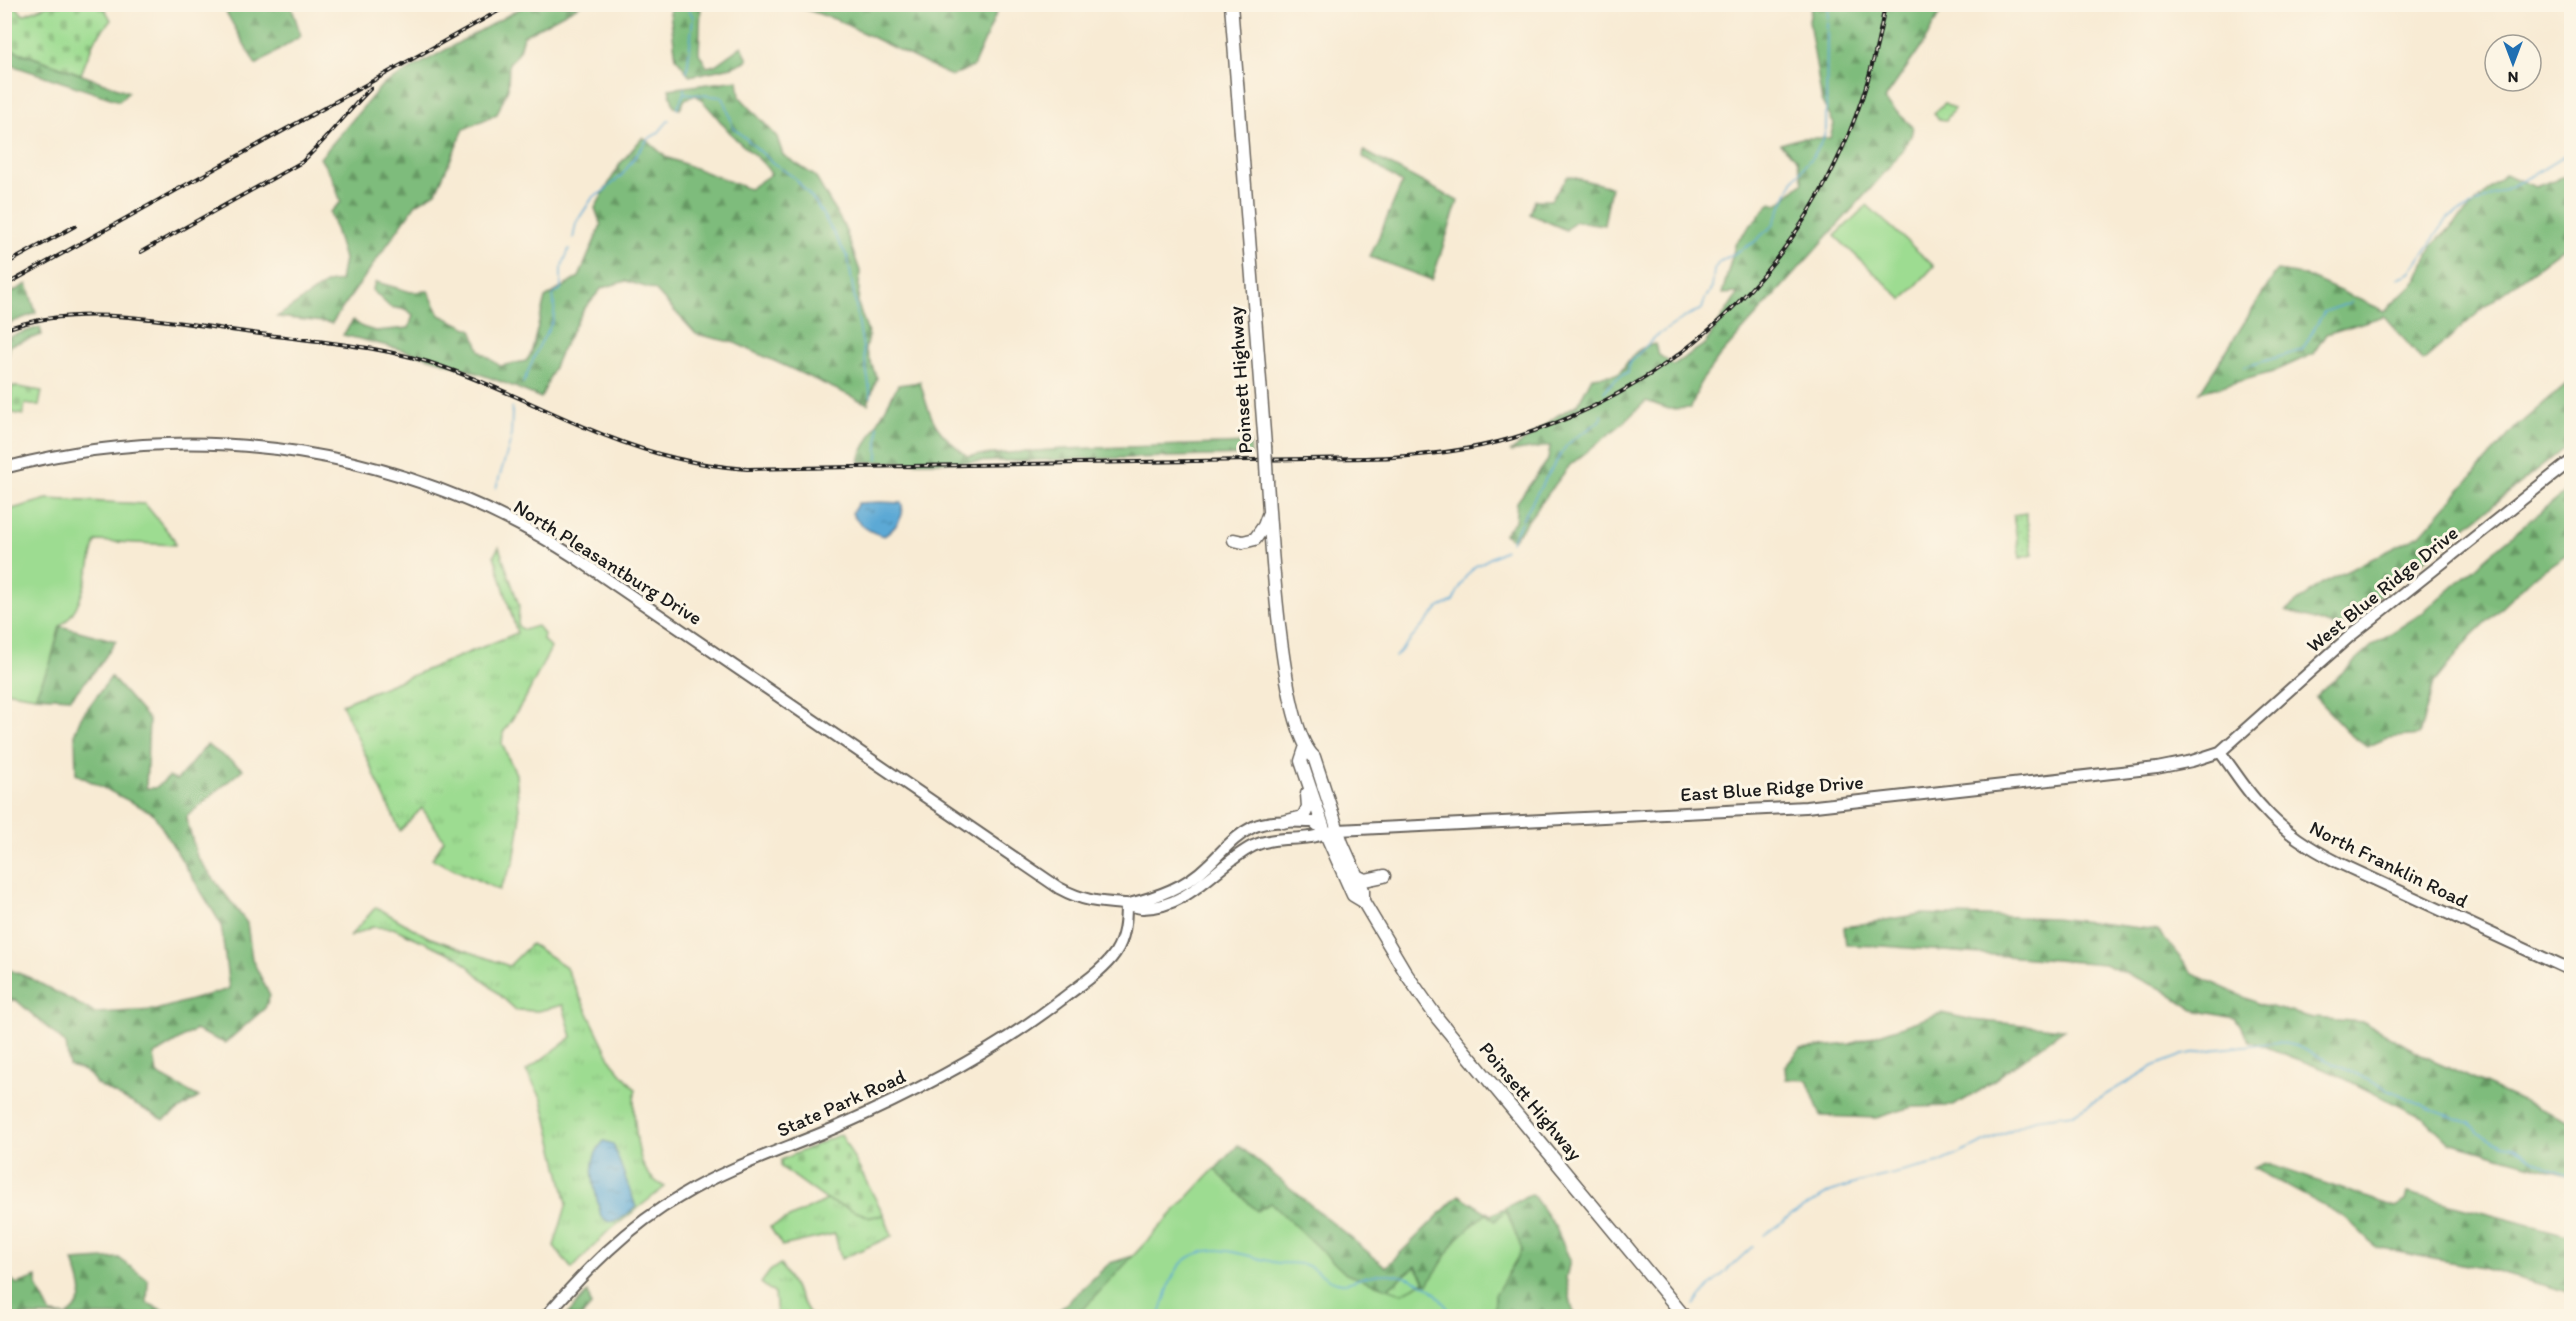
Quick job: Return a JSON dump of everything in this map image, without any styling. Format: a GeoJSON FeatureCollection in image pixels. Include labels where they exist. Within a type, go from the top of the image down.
{"type":"FeatureCollection","features":[{"type":"Feature","properties":{"kind":"highway","name":"Poinsett Highway"},"geometry":{"type":"LineString","coordinates":[[1231,4],[1269,511],[1281,638],[1292,702],[1305,749],[1314,757],[1338,830],[1363,890],[1363,901],[1386,942],[1438,1019],[1684,1317]]}},
{"type":"Feature","properties":{"kind":"highway"},"geometry":{"type":"LineString","coordinates":[[1234,540],[1243,542],[1255,539],[1264,526],[1269,511]]}},
{"type":"Feature","properties":{"kind":"highway","name":"Poinsett Highway"},"geometry":{"type":"LineString","coordinates":[[1305,749],[1300,761],[1325,832],[1353,895],[1363,901]]}},
{"type":"Feature","properties":{"kind":"highway"},"geometry":{"type":"LineString","coordinates":[[1283,822],[1299,819],[1306,812],[1308,807],[1304,772]]}},
{"type":"Feature","properties":{"kind":"highway"},"geometry":{"type":"LineString","coordinates":[[1357,876],[1365,880],[1384,876]]}},
{"type":"Feature","properties":{"kind":"main road","name":"North Pleasantburg Drive"},"geometry":{"type":"LineString","coordinates":[[4,468],[90,450],[144,444],[247,446],[309,453],[362,464],[405,476],[457,495],[526,528],[576,558],[1059,888],[1092,902],[1126,904]]}},
{"type":"Feature","properties":{"kind":"main road","name":"West Blue Ridge Drive"},"geometry":{"type":"LineString","coordinates":[[2220,752],[2349,637],[2571,460]]}},
{"type":"Feature","properties":{"kind":"main road","name":"East Blue Ridge Drive"},"geometry":{"type":"LineString","coordinates":[[1325,832],[1806,807],[2157,768],[2192,761],[2220,752]]}},
{"type":"Feature","properties":{"kind":"main road","name":"North Franklin Road"},"geometry":{"type":"LineString","coordinates":[[2220,752],[2262,807],[2307,845],[2339,863],[2571,971]]}},
{"type":"Feature","properties":{"kind":"main road"},"geometry":{"type":"LineString","coordinates":[[1283,822],[1313,822],[1325,832],[1316,836],[1284,838],[1258,844],[1243,852],[1194,891],[1169,904],[1141,908],[1126,904],[1162,894],[1180,885],[1201,872],[1232,841],[1255,826],[1283,822]]}},
{"type":"Feature","properties":{"kind":"main road","name":"State Park Road"},"geometry":{"type":"LineString","coordinates":[[546,1317],[610,1249],[644,1220],[680,1196],[718,1176],[842,1125],[904,1095],[983,1053],[1045,1013],[1114,955],[1122,939],[1126,904]]}},
{"type":"Feature","properties":{"kind":"green space"},"geometry":{"type":"Polygon","coordinates":[[[102,4],[111,20],[94,41],[81,74],[5,47],[5,19],[10,5],[15,5],[23,15],[48,5],[102,4]]]}},
{"type":"Feature","properties":{"kind":"green space"},"geometry":{"type":"Polygon","coordinates":[[[528,4],[580,5],[523,36],[518,54],[509,63],[508,88],[497,114],[464,129],[436,192],[416,204],[332,323],[277,317],[327,283],[340,281],[344,259],[330,212],[341,202],[332,177],[320,158],[382,85],[528,4]]]}},
{"type":"Feature","properties":{"kind":"green space"},"geometry":{"type":"Polygon","coordinates":[[[222,5],[291,5],[301,36],[256,65],[222,5]]]}},
{"type":"Feature","properties":{"kind":"green space"},"geometry":{"type":"Polygon","coordinates":[[[669,5],[701,5],[699,53],[707,67],[715,65],[742,46],[748,60],[732,67],[690,76],[676,58],[669,5]]]}},
{"type":"Feature","properties":{"kind":"green space"},"geometry":{"type":"Polygon","coordinates":[[[793,5],[887,5],[959,10],[1000,5],[973,67],[951,76],[837,20],[793,5]]]}},
{"type":"Feature","properties":{"kind":"green space"},"geometry":{"type":"Polygon","coordinates":[[[1812,5],[1944,5],[1925,41],[1884,100],[1913,127],[1911,136],[1880,178],[1719,357],[1700,383],[1691,408],[1669,409],[1646,401],[1622,424],[1570,465],[1513,540],[1504,534],[1515,521],[1517,502],[1548,460],[1550,446],[1510,452],[1557,416],[1578,404],[1592,377],[1619,374],[1634,354],[1642,348],[1655,344],[1658,354],[1673,365],[1705,344],[1738,293],[1722,294],[1736,242],[1771,202],[1778,204],[1803,182],[1797,159],[1780,144],[1801,138],[1830,138],[1834,124],[1822,102],[1809,21],[1812,5]]]}},
{"type":"Feature","properties":{"kind":"green space"},"geometry":{"type":"Polygon","coordinates":[[[5,47],[129,92],[119,101],[5,63],[5,47]]]}},
{"type":"Feature","properties":{"kind":"green space"},"geometry":{"type":"Polygon","coordinates":[[[738,80],[740,97],[777,137],[783,155],[815,176],[844,226],[860,271],[858,304],[869,336],[865,349],[877,378],[868,404],[735,343],[696,334],[655,290],[626,281],[602,288],[584,309],[560,353],[541,398],[444,362],[343,335],[353,320],[362,327],[375,331],[409,328],[413,315],[407,310],[390,307],[372,290],[376,282],[411,292],[428,291],[440,315],[472,330],[480,351],[500,366],[526,361],[531,354],[545,298],[579,277],[601,225],[595,208],[620,164],[643,137],[666,157],[749,189],[771,174],[764,164],[734,137],[696,95],[685,99],[680,109],[674,107],[669,89],[738,80]]]}},
{"type":"Feature","properties":{"kind":"green space"},"geometry":{"type":"Polygon","coordinates":[[[1945,103],[1954,109],[1946,120],[1938,119],[1934,113],[1945,103]]]}},
{"type":"Feature","properties":{"kind":"green space"},"geometry":{"type":"Polygon","coordinates":[[[1364,151],[1458,201],[1432,280],[1370,257],[1402,183],[1363,157],[1364,151]]]}},
{"type":"Feature","properties":{"kind":"green space"},"geometry":{"type":"Polygon","coordinates":[[[2505,174],[2535,187],[2571,174],[2571,242],[2487,305],[2423,361],[2384,316],[2326,334],[2313,354],[2273,372],[2200,392],[2277,271],[2304,275],[2385,311],[2417,280],[2432,246],[2505,174]]]}},
{"type":"Feature","properties":{"kind":"green space"},"geometry":{"type":"Polygon","coordinates":[[[1568,176],[1611,187],[1604,225],[1575,221],[1566,230],[1530,214],[1535,200],[1551,200],[1568,176]]]}},
{"type":"Feature","properties":{"kind":"green space"},"geometry":{"type":"Polygon","coordinates":[[[1867,205],[1934,266],[1903,300],[1835,236],[1867,205]]]}},
{"type":"Feature","properties":{"kind":"green space"},"geometry":{"type":"Polygon","coordinates":[[[27,284],[36,313],[5,325],[5,296],[27,284]]]}},
{"type":"Feature","properties":{"kind":"green space"},"geometry":{"type":"Polygon","coordinates":[[[40,327],[42,335],[10,345],[5,372],[5,338],[40,327]]]}},
{"type":"Feature","properties":{"kind":"green space"},"geometry":{"type":"Polygon","coordinates":[[[2571,380],[2571,443],[2339,628],[2286,611],[2321,584],[2420,535],[2516,427],[2571,380]]]}},
{"type":"Feature","properties":{"kind":"green space"},"geometry":{"type":"Polygon","coordinates":[[[920,382],[935,424],[968,456],[1064,449],[1250,443],[1251,455],[967,462],[859,462],[861,454],[898,385],[920,382]]]}},
{"type":"Feature","properties":{"kind":"green space"},"geometry":{"type":"Polygon","coordinates":[[[12,386],[42,391],[39,406],[25,404],[23,415],[9,412],[12,386]]]}},
{"type":"Feature","properties":{"kind":"green space"},"geometry":{"type":"Polygon","coordinates":[[[2571,487],[2571,551],[2532,578],[2471,637],[2434,683],[2419,735],[2387,738],[2367,747],[2352,736],[2315,697],[2374,644],[2424,612],[2571,487]]]}},
{"type":"Feature","properties":{"kind":"green space"},"geometry":{"type":"Polygon","coordinates":[[[47,499],[145,504],[174,539],[175,545],[96,541],[80,599],[75,610],[60,626],[50,664],[35,696],[5,691],[5,511],[47,499]]]}},
{"type":"Feature","properties":{"kind":"green space"},"geometry":{"type":"Polygon","coordinates":[[[2026,513],[2033,555],[2020,558],[2013,515],[2026,513]]]}},
{"type":"Feature","properties":{"kind":"green space"},"geometry":{"type":"Polygon","coordinates":[[[499,547],[519,605],[518,626],[524,630],[537,626],[544,634],[543,640],[551,648],[525,699],[503,733],[502,744],[516,774],[520,822],[514,862],[499,890],[432,859],[444,840],[422,808],[400,831],[342,704],[517,633],[494,555],[499,547]]]}},
{"type":"Feature","properties":{"kind":"green space"},"geometry":{"type":"Polygon","coordinates":[[[60,626],[116,641],[99,666],[71,698],[35,696],[50,664],[60,626]]]}},
{"type":"Feature","properties":{"kind":"green space"},"geometry":{"type":"Polygon","coordinates":[[[111,677],[149,720],[146,788],[155,788],[169,777],[177,780],[207,745],[243,769],[186,817],[197,857],[247,923],[252,959],[270,996],[265,1008],[225,1043],[195,1030],[154,1055],[157,1074],[199,1097],[164,1120],[96,1084],[85,1072],[69,1066],[66,1044],[16,1000],[5,1001],[5,968],[28,977],[95,1013],[156,1010],[229,989],[221,924],[153,813],[76,774],[75,732],[81,717],[111,677]]]}},
{"type":"Feature","properties":{"kind":"green space"},"geometry":{"type":"Polygon","coordinates":[[[376,907],[428,937],[509,966],[531,944],[565,966],[612,1062],[636,1090],[634,1116],[641,1158],[649,1175],[665,1187],[605,1234],[572,1269],[554,1246],[567,1203],[542,1099],[526,1071],[572,1037],[563,1005],[538,1011],[516,1010],[458,957],[393,928],[372,927],[349,937],[376,907]]]}},
{"type":"Feature","properties":{"kind":"green space"},"geometry":{"type":"Polygon","coordinates":[[[1920,914],[2055,918],[2158,930],[2193,974],[2259,1004],[2313,1018],[2364,1022],[2435,1062],[2571,1123],[2571,1176],[2449,1142],[2424,1118],[2331,1072],[2250,1041],[2235,1018],[2194,1010],[2162,989],[2104,964],[1846,945],[1844,927],[1920,914]]]}},
{"type":"Feature","properties":{"kind":"green space"},"geometry":{"type":"Polygon","coordinates":[[[1941,1013],[1973,1020],[2064,1029],[1976,1093],[1953,1106],[1912,1107],[1876,1118],[1821,1116],[1807,1080],[1786,1079],[1785,1067],[1800,1049],[1850,1044],[1941,1013]]]}},
{"type":"Feature","properties":{"kind":"green space"},"geometry":{"type":"Polygon","coordinates":[[[841,1134],[884,1215],[870,1217],[827,1200],[781,1167],[781,1160],[841,1134]]]}},
{"type":"Feature","properties":{"kind":"green space"},"geometry":{"type":"Polygon","coordinates":[[[1238,1145],[1386,1267],[1459,1195],[1491,1215],[1532,1194],[1556,1228],[1570,1260],[1566,1278],[1574,1316],[1446,1316],[1416,1266],[1352,1316],[1053,1316],[1110,1263],[1133,1256],[1238,1145]]]}},
{"type":"Feature","properties":{"kind":"green space"},"geometry":{"type":"Polygon","coordinates":[[[2265,1163],[2395,1207],[2406,1201],[2408,1193],[2571,1236],[2571,1293],[2482,1268],[2377,1248],[2345,1217],[2253,1168],[2265,1163]]]}},
{"type":"Feature","properties":{"kind":"green space"},"geometry":{"type":"Polygon","coordinates":[[[1214,1169],[1257,1211],[1271,1203],[1346,1274],[1402,1293],[1423,1282],[1428,1284],[1457,1239],[1486,1213],[1495,1221],[1506,1210],[1522,1250],[1495,1295],[1494,1314],[1497,1316],[1077,1316],[1214,1169]]]}},
{"type":"Feature","properties":{"kind":"green space"},"geometry":{"type":"Polygon","coordinates":[[[827,1200],[870,1217],[884,1215],[892,1236],[841,1259],[835,1234],[782,1246],[770,1227],[827,1200]]]}},
{"type":"Feature","properties":{"kind":"green space"},"geometry":{"type":"Polygon","coordinates":[[[119,1258],[148,1280],[147,1303],[176,1316],[67,1316],[79,1304],[82,1291],[73,1261],[119,1258]]]}},
{"type":"Feature","properties":{"kind":"green space"},"geometry":{"type":"Polygon","coordinates":[[[780,1264],[811,1316],[777,1316],[775,1294],[761,1283],[770,1271],[780,1264]]]}},
{"type":"Feature","properties":{"kind":"green space"},"geometry":{"type":"Polygon","coordinates":[[[1416,1266],[1446,1316],[1352,1316],[1416,1266]]]}},
{"type":"Feature","properties":{"kind":"green space"},"geometry":{"type":"Polygon","coordinates":[[[5,1274],[17,1284],[37,1277],[37,1287],[51,1314],[67,1316],[5,1316],[5,1274]]]}},
{"type":"Feature","properties":{"kind":"green space"},"geometry":{"type":"Polygon","coordinates":[[[588,1292],[591,1306],[582,1316],[566,1316],[588,1292]]]}},
{"type":"Feature","properties":{"kind":"water"},"geometry":{"type":"Polygon","coordinates":[[[858,503],[901,503],[902,508],[898,522],[884,536],[865,528],[852,513],[858,503]]]}},
{"type":"Feature","properties":{"kind":"water"},"geometry":{"type":"Polygon","coordinates":[[[604,1141],[613,1144],[636,1207],[619,1220],[609,1222],[601,1217],[593,1177],[594,1158],[604,1141]]]}},
{"type":"Feature","properties":{"kind":"waterway"},"geometry":{"type":"LineString","coordinates":[[686,4],[693,17],[687,72]]}},
{"type":"Feature","properties":{"kind":"waterway"},"geometry":{"type":"LineString","coordinates":[[1604,392],[1613,381],[1628,372],[1629,363],[1655,337],[1688,315],[1702,309],[1712,288],[1714,270],[1719,262],[1753,243],[1773,225],[1794,179],[1823,140],[1826,128],[1829,4]]}},
{"type":"Feature","properties":{"kind":"waterway"},"geometry":{"type":"LineString","coordinates":[[684,88],[684,93],[721,97],[726,104],[733,127],[773,163],[795,178],[816,203],[848,258],[871,397]]}},
{"type":"Feature","properties":{"kind":"waterway"},"geometry":{"type":"LineString","coordinates":[[677,109],[684,93]]}},
{"type":"Feature","properties":{"kind":"waterway"},"geometry":{"type":"LineString","coordinates":[[573,239],[576,223],[593,197],[603,192],[622,175],[648,139],[658,133],[669,120]]}},
{"type":"Feature","properties":{"kind":"waterway"},"geometry":{"type":"LineString","coordinates":[[2398,278],[2410,273],[2448,218],[2537,173],[2572,151]]}},
{"type":"Feature","properties":{"kind":"waterway"},"geometry":{"type":"LineString","coordinates":[[523,383],[538,348],[552,324],[553,295],[561,289],[561,269],[569,249]]}},
{"type":"Feature","properties":{"kind":"waterway"},"geometry":{"type":"LineString","coordinates":[[2244,367],[2302,350],[2324,312],[2352,302]]}},
{"type":"Feature","properties":{"kind":"waterway"},"geometry":{"type":"LineString","coordinates":[[496,488],[511,440],[512,408]]}},
{"type":"Feature","properties":{"kind":"waterway"},"geometry":{"type":"LineString","coordinates":[[1511,542],[1564,449],[1598,422],[1602,418],[1601,414]]}},
{"type":"Feature","properties":{"kind":"waterway"},"geometry":{"type":"LineString","coordinates":[[878,426],[878,459]]}},
{"type":"Feature","properties":{"kind":"waterway"},"geometry":{"type":"LineString","coordinates":[[1395,657],[1439,608],[1453,601],[1464,579],[1474,567],[1505,550]]}},
{"type":"Feature","properties":{"kind":"waterway"},"geometry":{"type":"LineString","coordinates":[[1764,1235],[1830,1192],[1860,1182],[1939,1163],[2035,1119],[2073,1114],[2154,1066],[2183,1055],[2279,1042],[2296,1046],[2435,1111],[2470,1123],[2478,1133],[2503,1145],[2514,1147],[2548,1167],[2572,1176]]}},
{"type":"Feature","properties":{"kind":"waterway"},"geometry":{"type":"LineString","coordinates":[[1694,1305],[1709,1287],[1753,1246]]}},
{"type":"Feature","properties":{"kind":"waterway"},"geometry":{"type":"LineString","coordinates":[[1159,1316],[1178,1268],[1190,1257],[1212,1250],[1235,1252],[1279,1263],[1303,1264],[1332,1281],[1343,1283],[1381,1274],[1394,1274],[1420,1282],[1432,1290],[1453,1316]]}},
{"type":"Feature","properties":{"kind":"railway"},"geometry":{"type":"LineString","coordinates":[[4,286],[511,4]]}},
{"type":"Feature","properties":{"kind":"railway"},"geometry":{"type":"LineString","coordinates":[[4,330],[33,321],[97,315],[165,320],[376,349],[443,367],[645,450],[693,462],[747,469],[1365,458],[1421,455],[1458,450],[1513,438],[1586,410],[1652,373],[1711,328],[1762,276],[1806,216],[1841,151],[1868,80],[1885,4]]}},
{"type":"Feature","properties":{"kind":"railway"},"geometry":{"type":"LineString","coordinates":[[141,252],[302,162],[371,88]]}},
{"type":"Feature","properties":{"kind":"railway"},"geometry":{"type":"LineString","coordinates":[[4,265],[75,226]]}}]}
